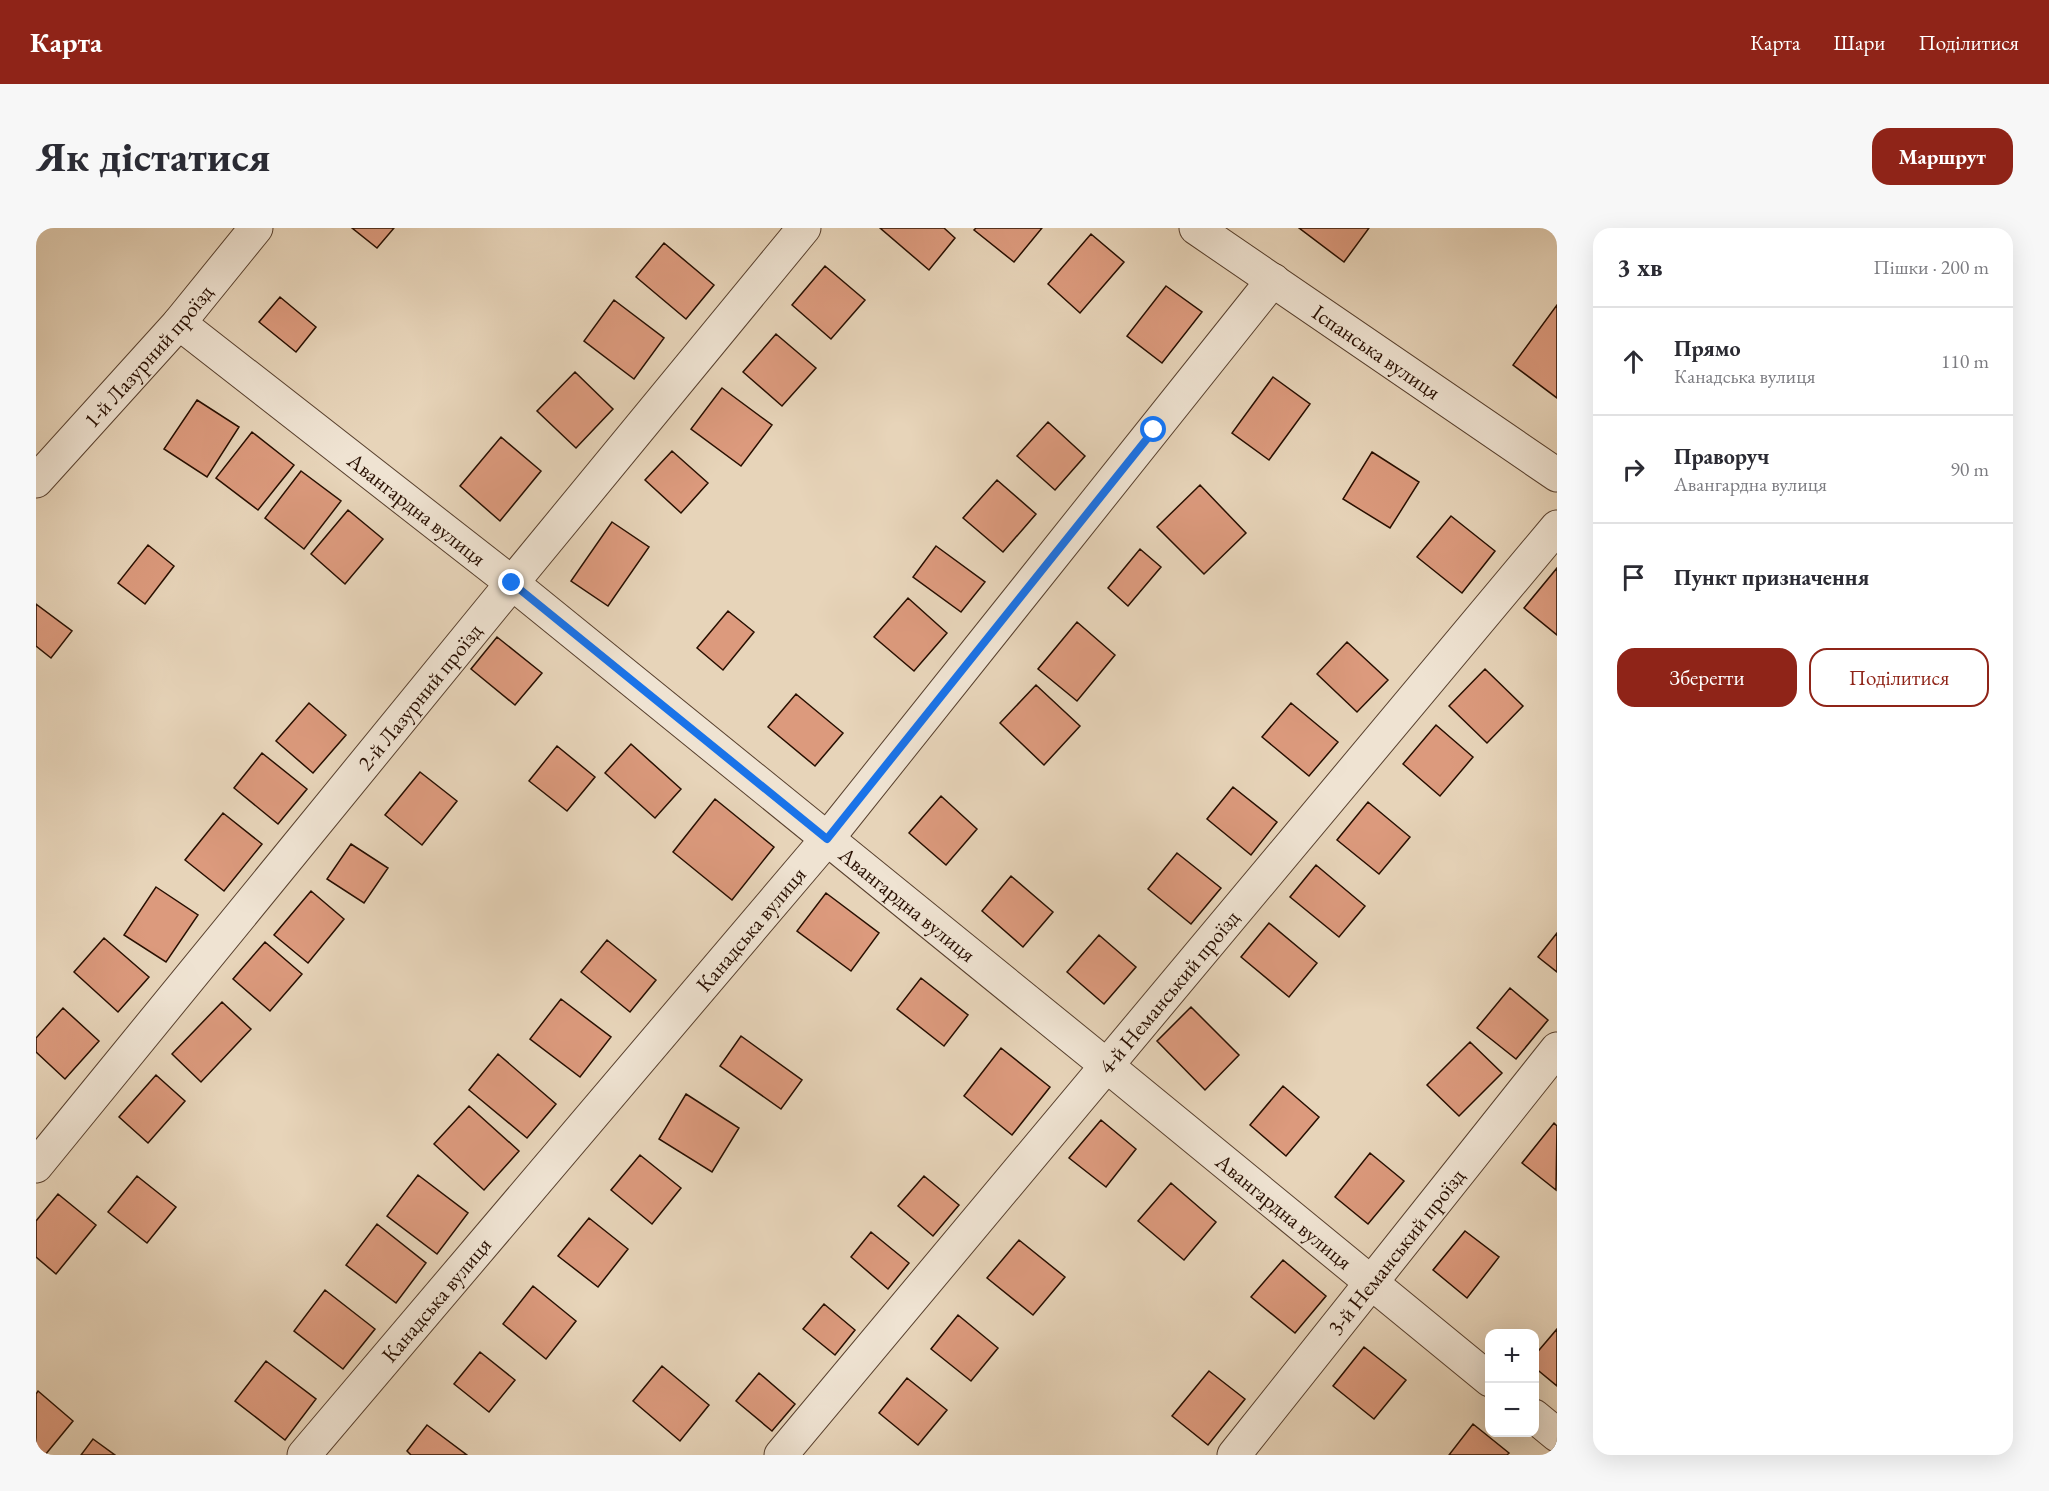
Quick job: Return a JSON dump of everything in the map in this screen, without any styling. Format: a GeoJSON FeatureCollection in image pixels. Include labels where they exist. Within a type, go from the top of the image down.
{"type":"FeatureCollection","features":[{"type":"Feature","properties":{"kind":"street","name":"1-й Лазурний проїзд"},"geometry":{"type":"LineString","coordinates":[[36,480],[179,323],[256,228]]}},
{"type":"Feature","properties":{"kind":"street","name":"2-й Лазурний проїзд"},"geometry":{"type":"LineString","coordinates":[[36,1166],[804,228]]}},
{"type":"Feature","properties":{"kind":"street","name":"Іспанська вулиця"},"geometry":{"type":"LineString","coordinates":[[1196,228],[1557,475]]}},
{"type":"Feature","properties":{"kind":"street","name":"Канадська вулиця"},"geometry":{"type":"LineString","coordinates":[[304,1455],[827,839],[1273,280]]}},
{"type":"Feature","properties":{"kind":"street","name":"Авангардна вулиця"},"geometry":{"type":"LineString","coordinates":[[179,323],[512,583],[1485,1376]]}},
{"type":"Feature","properties":{"kind":"street","name":"4-й Неманський проїзд"},"geometry":{"type":"LineString","coordinates":[[781,1455],[1557,527]]}},
{"type":"Feature","properties":{"kind":"street","name":"3-й Неманський проїзд"},"geometry":{"type":"LineString","coordinates":[[1233,1455],[1557,1049]]}},
{"type":"Feature","properties":{"kind":"street"},"geometry":{"type":"LineString","coordinates":[[1539,1420],[1557,1435]]}},
{"type":"Feature","properties":{"kind":"building"},"geometry":{"type":"Polygon","coordinates":[[[352,228],[394,228],[377,248],[352,228]]]}},
{"type":"Feature","properties":{"kind":"building"},"geometry":{"type":"Polygon","coordinates":[[[880,228],[944,228],[955,238],[929,270],[880,228]]]}},
{"type":"Feature","properties":{"kind":"building"},"geometry":{"type":"Polygon","coordinates":[[[976,228],[1042,228],[1014,262],[974,230],[976,228]]]}},
{"type":"Feature","properties":{"kind":"building"},"geometry":{"type":"Polygon","coordinates":[[[1299,228],[1369,228],[1344,262],[1299,228]]]}},
{"type":"Feature","properties":{"kind":"building"},"geometry":{"type":"Polygon","coordinates":[[[1091,234],[1124,262],[1080,313],[1048,284],[1091,234]]]}},
{"type":"Feature","properties":{"kind":"building"},"geometry":{"type":"Polygon","coordinates":[[[664,243],[714,285],[686,319],[636,277],[664,243]]]}},
{"type":"Feature","properties":{"kind":"building"},"geometry":{"type":"Polygon","coordinates":[[[825,266],[865,300],[831,339],[792,305],[825,266]]]}},
{"type":"Feature","properties":{"kind":"building"},"geometry":{"type":"Polygon","coordinates":[[[1166,286],[1202,312],[1162,363],[1127,336],[1166,286]]]}},
{"type":"Feature","properties":{"kind":"building"},"geometry":{"type":"Polygon","coordinates":[[[280,297],[316,327],[296,352],[259,322],[280,297]]]}},
{"type":"Feature","properties":{"kind":"building"},"geometry":{"type":"Polygon","coordinates":[[[614,300],[664,338],[634,379],[584,341],[614,300]]]}},
{"type":"Feature","properties":{"kind":"building"},"geometry":{"type":"Polygon","coordinates":[[[1557,305],[1557,398],[1513,365],[1557,305]]]}},
{"type":"Feature","properties":{"kind":"building"},"geometry":{"type":"Polygon","coordinates":[[[776,334],[816,368],[782,406],[743,372],[776,334]]]}},
{"type":"Feature","properties":{"kind":"building"},"geometry":{"type":"Polygon","coordinates":[[[575,372],[613,409],[576,448],[537,411],[575,372]]]}},
{"type":"Feature","properties":{"kind":"building"},"geometry":{"type":"Polygon","coordinates":[[[1273,377],[1310,404],[1269,460],[1232,433],[1273,377]]]}},
{"type":"Feature","properties":{"kind":"building"},"geometry":{"type":"Polygon","coordinates":[[[722,388],[772,425],[741,466],[691,429],[722,388]]]}},
{"type":"Feature","properties":{"kind":"building"},"geometry":{"type":"Polygon","coordinates":[[[197,400],[239,427],[207,477],[164,449],[197,400]]]}},
{"type":"Feature","properties":{"kind":"building"},"geometry":{"type":"Polygon","coordinates":[[[1048,422],[1085,456],[1055,490],[1017,456],[1048,422]]]}},
{"type":"Feature","properties":{"kind":"building"},"geometry":{"type":"Polygon","coordinates":[[[252,432],[294,465],[258,510],[216,478],[252,432]]]}},
{"type":"Feature","properties":{"kind":"building"},"geometry":{"type":"Polygon","coordinates":[[[501,437],[541,471],[500,521],[460,486],[501,437]]]}},
{"type":"Feature","properties":{"kind":"building"},"geometry":{"type":"Polygon","coordinates":[[[672,451],[708,483],[681,513],[645,480],[672,451]]]}},
{"type":"Feature","properties":{"kind":"building"},"geometry":{"type":"Polygon","coordinates":[[[1372,452],[1419,482],[1390,528],[1343,499],[1372,452]]]}},
{"type":"Feature","properties":{"kind":"building"},"geometry":{"type":"Polygon","coordinates":[[[301,471],[341,501],[304,549],[265,518],[301,471]]]}},
{"type":"Feature","properties":{"kind":"building"},"geometry":{"type":"Polygon","coordinates":[[[997,480],[1036,514],[1003,552],[963,518],[997,480]]]}},
{"type":"Feature","properties":{"kind":"building"},"geometry":{"type":"Polygon","coordinates":[[[1200,485],[1246,533],[1204,574],[1157,527],[1200,485]]]}},
{"type":"Feature","properties":{"kind":"building"},"geometry":{"type":"Polygon","coordinates":[[[348,510],[383,539],[345,584],[311,554],[348,510]]]}},
{"type":"Feature","properties":{"kind":"building"},"geometry":{"type":"Polygon","coordinates":[[[1451,516],[1495,551],[1462,593],[1417,557],[1451,516]]]}},
{"type":"Feature","properties":{"kind":"building"},"geometry":{"type":"Polygon","coordinates":[[[612,522],[649,547],[608,606],[571,581],[612,522]]]}},
{"type":"Feature","properties":{"kind":"building"},"geometry":{"type":"Polygon","coordinates":[[[148,545],[174,566],[145,604],[118,583],[148,545]]]}},
{"type":"Feature","properties":{"kind":"building"},"geometry":{"type":"Polygon","coordinates":[[[936,546],[985,582],[961,612],[913,577],[936,546]]]}},
{"type":"Feature","properties":{"kind":"building"},"geometry":{"type":"Polygon","coordinates":[[[1140,549],[1161,567],[1128,606],[1108,588],[1140,549]]]}},
{"type":"Feature","properties":{"kind":"building"},"geometry":{"type":"Polygon","coordinates":[[[1557,568],[1557,635],[1524,608],[1557,568]]]}},
{"type":"Feature","properties":{"kind":"building"},"geometry":{"type":"Polygon","coordinates":[[[908,598],[947,633],[914,671],[874,637],[908,598]]]}},
{"type":"Feature","properties":{"kind":"building"},"geometry":{"type":"Polygon","coordinates":[[[36,604],[72,631],[51,658],[36,646],[36,604]]]}},
{"type":"Feature","properties":{"kind":"building"},"geometry":{"type":"Polygon","coordinates":[[[728,611],[754,632],[723,670],[697,648],[728,611]]]}},
{"type":"Feature","properties":{"kind":"building"},"geometry":{"type":"Polygon","coordinates":[[[1077,622],[1115,655],[1077,701],[1038,669],[1077,622]]]}},
{"type":"Feature","properties":{"kind":"building"},"geometry":{"type":"Polygon","coordinates":[[[497,637],[542,673],[515,705],[471,669],[497,637]]]}},
{"type":"Feature","properties":{"kind":"building"},"geometry":{"type":"Polygon","coordinates":[[[1347,642],[1388,680],[1357,712],[1317,674],[1347,642]]]}},
{"type":"Feature","properties":{"kind":"building"},"geometry":{"type":"Polygon","coordinates":[[[1485,669],[1523,706],[1487,743],[1449,706],[1485,669]]]}},
{"type":"Feature","properties":{"kind":"building"},"geometry":{"type":"Polygon","coordinates":[[[1036,685],[1080,726],[1044,765],[1000,723],[1036,685]]]}},
{"type":"Feature","properties":{"kind":"building"},"geometry":{"type":"Polygon","coordinates":[[[796,694],[843,733],[815,766],[768,727],[796,694]]]}},
{"type":"Feature","properties":{"kind":"building"},"geometry":{"type":"Polygon","coordinates":[[[309,703],[346,735],[313,773],[276,741],[309,703]]]}},
{"type":"Feature","properties":{"kind":"building"},"geometry":{"type":"Polygon","coordinates":[[[1291,703],[1338,742],[1309,776],[1262,737],[1291,703]]]}},
{"type":"Feature","properties":{"kind":"building"},"geometry":{"type":"Polygon","coordinates":[[[1436,725],[1473,757],[1440,796],[1403,764],[1436,725]]]}},
{"type":"Feature","properties":{"kind":"building"},"geometry":{"type":"Polygon","coordinates":[[[631,744],[681,789],[655,818],[605,773],[631,744]]]}},
{"type":"Feature","properties":{"kind":"building"},"geometry":{"type":"Polygon","coordinates":[[[557,746],[595,777],[567,811],[529,781],[557,746]]]}},
{"type":"Feature","properties":{"kind":"building"},"geometry":{"type":"Polygon","coordinates":[[[262,753],[307,789],[278,824],[234,788],[262,753]]]}},
{"type":"Feature","properties":{"kind":"building"},"geometry":{"type":"Polygon","coordinates":[[[420,772],[457,801],[422,845],[385,815],[420,772]]]}},
{"type":"Feature","properties":{"kind":"building"},"geometry":{"type":"Polygon","coordinates":[[[1233,787],[1277,822],[1251,855],[1207,819],[1233,787]]]}},
{"type":"Feature","properties":{"kind":"building"},"geometry":{"type":"Polygon","coordinates":[[[941,796],[977,829],[946,865],[909,833],[941,796]]]}},
{"type":"Feature","properties":{"kind":"building"},"geometry":{"type":"Polygon","coordinates":[[[715,799],[774,847],[732,900],[673,852],[715,799]]]}},
{"type":"Feature","properties":{"kind":"building"},"geometry":{"type":"Polygon","coordinates":[[[1368,802],[1410,837],[1379,874],[1337,840],[1368,802]]]}},
{"type":"Feature","properties":{"kind":"building"},"geometry":{"type":"Polygon","coordinates":[[[223,813],[262,844],[224,891],[185,860],[223,813]]]}},
{"type":"Feature","properties":{"kind":"building"},"geometry":{"type":"Polygon","coordinates":[[[351,844],[388,868],[364,903],[327,879],[351,844]]]}},
{"type":"Feature","properties":{"kind":"building"},"geometry":{"type":"Polygon","coordinates":[[[1177,853],[1221,888],[1191,924],[1148,889],[1177,853]]]}},
{"type":"Feature","properties":{"kind":"building"},"geometry":{"type":"Polygon","coordinates":[[[1316,865],[1365,906],[1339,937],[1290,897],[1316,865]]]}},
{"type":"Feature","properties":{"kind":"building"},"geometry":{"type":"Polygon","coordinates":[[[1011,876],[1053,912],[1023,947],[982,911],[1011,876]]]}},
{"type":"Feature","properties":{"kind":"building"},"geometry":{"type":"Polygon","coordinates":[[[156,887],[198,915],[166,962],[124,935],[156,887]]]}},
{"type":"Feature","properties":{"kind":"building"},"geometry":{"type":"Polygon","coordinates":[[[311,891],[344,919],[308,963],[274,935],[311,891]]]}},
{"type":"Feature","properties":{"kind":"building"},"geometry":{"type":"Polygon","coordinates":[[[826,893],[879,933],[851,971],[797,931],[826,893]]]}},
{"type":"Feature","properties":{"kind":"building"},"geometry":{"type":"Polygon","coordinates":[[[1269,923],[1317,963],[1289,997],[1241,957],[1269,923]]]}},
{"type":"Feature","properties":{"kind":"building"},"geometry":{"type":"Polygon","coordinates":[[[1557,933],[1557,972],[1538,957],[1557,933]]]}},
{"type":"Feature","properties":{"kind":"building"},"geometry":{"type":"Polygon","coordinates":[[[1099,935],[1136,967],[1104,1004],[1067,972],[1099,935]]]}},
{"type":"Feature","properties":{"kind":"building"},"geometry":{"type":"Polygon","coordinates":[[[104,938],[149,977],[118,1012],[74,972],[104,938]]]}},
{"type":"Feature","properties":{"kind":"building"},"geometry":{"type":"Polygon","coordinates":[[[607,940],[656,980],[630,1012],[581,972],[607,940]]]}},
{"type":"Feature","properties":{"kind":"building"},"geometry":{"type":"Polygon","coordinates":[[[265,942],[302,974],[270,1011],[233,979],[265,942]]]}},
{"type":"Feature","properties":{"kind":"building"},"geometry":{"type":"Polygon","coordinates":[[[921,978],[968,1015],[944,1046],[897,1009],[921,978]]]}},
{"type":"Feature","properties":{"kind":"building"},"geometry":{"type":"Polygon","coordinates":[[[1510,988],[1548,1020],[1516,1059],[1477,1028],[1510,988]]]}},
{"type":"Feature","properties":{"kind":"building"},"geometry":{"type":"Polygon","coordinates":[[[561,999],[611,1037],[580,1077],[530,1039],[561,999]]]}},
{"type":"Feature","properties":{"kind":"building"},"geometry":{"type":"Polygon","coordinates":[[[222,1002],[251,1029],[201,1082],[172,1054],[222,1002]]]}},
{"type":"Feature","properties":{"kind":"building"},"geometry":{"type":"Polygon","coordinates":[[[1191,1007],[1239,1055],[1205,1090],[1157,1041],[1191,1007]]]}},
{"type":"Feature","properties":{"kind":"building"},"geometry":{"type":"Polygon","coordinates":[[[63,1008],[99,1041],[65,1079],[36,1052],[36,1038],[63,1008]]]}},
{"type":"Feature","properties":{"kind":"building"},"geometry":{"type":"Polygon","coordinates":[[[741,1036],[802,1080],[781,1109],[720,1066],[741,1036]]]}},
{"type":"Feature","properties":{"kind":"building"},"geometry":{"type":"Polygon","coordinates":[[[1470,1042],[1502,1073],[1459,1116],[1427,1085],[1470,1042]]]}},
{"type":"Feature","properties":{"kind":"building"},"geometry":{"type":"Polygon","coordinates":[[[1001,1048],[1050,1087],[1012,1135],[964,1096],[1001,1048]]]}},
{"type":"Feature","properties":{"kind":"building"},"geometry":{"type":"Polygon","coordinates":[[[498,1054],[556,1104],[527,1138],[469,1090],[498,1054]]]}},
{"type":"Feature","properties":{"kind":"building"},"geometry":{"type":"Polygon","coordinates":[[[156,1075],[185,1101],[148,1143],[119,1117],[156,1075]]]}},
{"type":"Feature","properties":{"kind":"building"},"geometry":{"type":"Polygon","coordinates":[[[1283,1086],[1319,1117],[1286,1156],[1250,1125],[1283,1086]]]}},
{"type":"Feature","properties":{"kind":"building"},"geometry":{"type":"Polygon","coordinates":[[[686,1094],[739,1128],[712,1172],[659,1139],[686,1094]]]}},
{"type":"Feature","properties":{"kind":"building"},"geometry":{"type":"Polygon","coordinates":[[[469,1106],[519,1151],[484,1190],[434,1144],[469,1106]]]}},
{"type":"Feature","properties":{"kind":"building"},"geometry":{"type":"Polygon","coordinates":[[[1101,1120],[1136,1149],[1106,1187],[1069,1158],[1101,1120]]]}},
{"type":"Feature","properties":{"kind":"building"},"geometry":{"type":"Polygon","coordinates":[[[1554,1123],[1557,1126],[1556,1190],[1522,1163],[1554,1123]]]}},
{"type":"Feature","properties":{"kind":"building"},"geometry":{"type":"Polygon","coordinates":[[[1370,1153],[1404,1181],[1368,1224],[1335,1197],[1370,1153]]]}},
{"type":"Feature","properties":{"kind":"building"},"geometry":{"type":"Polygon","coordinates":[[[640,1155],[681,1188],[652,1224],[611,1190],[640,1155]]]}},
{"type":"Feature","properties":{"kind":"building"},"geometry":{"type":"Polygon","coordinates":[[[418,1175],[468,1213],[437,1254],[387,1216],[418,1175]]]}},
{"type":"Feature","properties":{"kind":"building"},"geometry":{"type":"Polygon","coordinates":[[[137,1176],[176,1207],[147,1243],[108,1212],[137,1176]]]}},
{"type":"Feature","properties":{"kind":"building"},"geometry":{"type":"Polygon","coordinates":[[[924,1176],[959,1205],[933,1236],[898,1206],[924,1176]]]}},
{"type":"Feature","properties":{"kind":"building"},"geometry":{"type":"Polygon","coordinates":[[[1171,1183],[1216,1222],[1184,1260],[1138,1221],[1171,1183]]]}},
{"type":"Feature","properties":{"kind":"building"},"geometry":{"type":"Polygon","coordinates":[[[58,1194],[96,1225],[56,1274],[36,1257],[36,1221],[58,1194]]]}},
{"type":"Feature","properties":{"kind":"building"},"geometry":{"type":"Polygon","coordinates":[[[589,1218],[628,1249],[598,1287],[558,1256],[589,1218]]]}},
{"type":"Feature","properties":{"kind":"building"},"geometry":{"type":"Polygon","coordinates":[[[377,1224],[426,1263],[396,1303],[346,1265],[377,1224]]]}},
{"type":"Feature","properties":{"kind":"building"},"geometry":{"type":"Polygon","coordinates":[[[1465,1231],[1499,1257],[1467,1298],[1433,1270],[1465,1231]]]}},
{"type":"Feature","properties":{"kind":"building"},"geometry":{"type":"Polygon","coordinates":[[[871,1232],[909,1263],[888,1289],[851,1257],[871,1232]]]}},
{"type":"Feature","properties":{"kind":"building"},"geometry":{"type":"Polygon","coordinates":[[[1019,1240],[1065,1277],[1033,1315],[987,1278],[1019,1240]]]}},
{"type":"Feature","properties":{"kind":"building"},"geometry":{"type":"Polygon","coordinates":[[[1283,1260],[1326,1296],[1295,1333],[1251,1297],[1283,1260]]]}},
{"type":"Feature","properties":{"kind":"building"},"geometry":{"type":"Polygon","coordinates":[[[533,1286],[576,1321],[546,1359],[503,1324],[533,1286]]]}},
{"type":"Feature","properties":{"kind":"building"},"geometry":{"type":"Polygon","coordinates":[[[325,1290],[375,1329],[343,1369],[294,1331],[325,1290]]]}},
{"type":"Feature","properties":{"kind":"building"},"geometry":{"type":"Polygon","coordinates":[[[824,1304],[855,1330],[835,1355],[803,1329],[824,1304]]]}},
{"type":"Feature","properties":{"kind":"building"},"geometry":{"type":"Polygon","coordinates":[[[958,1315],[998,1348],[971,1381],[931,1349],[958,1315]]]}},
{"type":"Feature","properties":{"kind":"building"},"geometry":{"type":"Polygon","coordinates":[[[1557,1329],[1557,1386],[1539,1371],[1539,1350],[1557,1329]]]}},
{"type":"Feature","properties":{"kind":"building"},"geometry":{"type":"Polygon","coordinates":[[[1364,1347],[1406,1380],[1374,1419],[1333,1386],[1364,1347]]]}},
{"type":"Feature","properties":{"kind":"building"},"geometry":{"type":"Polygon","coordinates":[[[480,1352],[515,1380],[489,1412],[454,1384],[480,1352]]]}},
{"type":"Feature","properties":{"kind":"building"},"geometry":{"type":"Polygon","coordinates":[[[266,1361],[316,1399],[285,1440],[235,1401],[266,1361]]]}},
{"type":"Feature","properties":{"kind":"building"},"geometry":{"type":"Polygon","coordinates":[[[662,1366],[709,1405],[680,1441],[633,1401],[662,1366]]]}},
{"type":"Feature","properties":{"kind":"building"},"geometry":{"type":"Polygon","coordinates":[[[1209,1371],[1245,1399],[1208,1445],[1172,1416],[1209,1371]]]}},
{"type":"Feature","properties":{"kind":"building"},"geometry":{"type":"Polygon","coordinates":[[[759,1373],[795,1404],[772,1431],[736,1401],[759,1373]]]}},
{"type":"Feature","properties":{"kind":"building"},"geometry":{"type":"Polygon","coordinates":[[[907,1378],[947,1410],[918,1445],[879,1413],[907,1378]]]}},
{"type":"Feature","properties":{"kind":"building"},"geometry":{"type":"Polygon","coordinates":[[[38,1391],[73,1421],[45,1455],[40,1455],[36,1451],[36,1394],[38,1391]]]}},
{"type":"Feature","properties":{"kind":"building"},"geometry":{"type":"Polygon","coordinates":[[[1473,1424],[1485,1434],[1485,1437],[1489,1437],[1509,1453],[1507,1455],[1449,1455],[1473,1424]]]}},
{"type":"Feature","properties":{"kind":"building"},"geometry":{"type":"Polygon","coordinates":[[[427,1425],[467,1455],[411,1455],[407,1451],[427,1425]]]}},
{"type":"Feature","properties":{"kind":"building"},"geometry":{"type":"Polygon","coordinates":[[[93,1439],[115,1455],[81,1455],[93,1439]]]}},
{"type":"Feature","properties":{"kind":"route"},"geometry":{"type":"LineString","coordinates":[[512,583],[827,839],[1154,430]]}}]}
